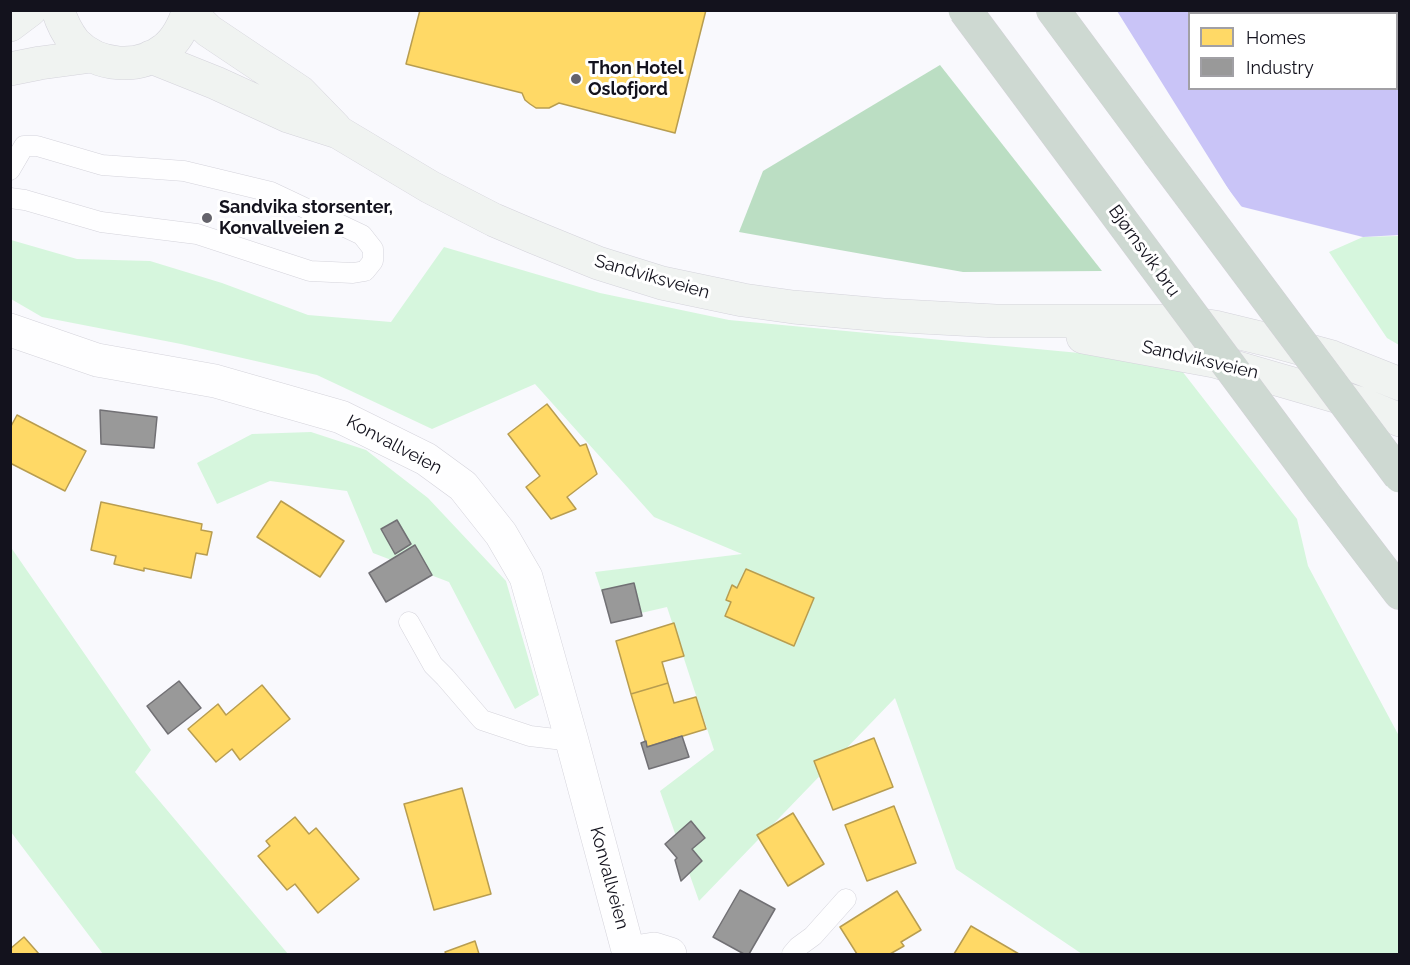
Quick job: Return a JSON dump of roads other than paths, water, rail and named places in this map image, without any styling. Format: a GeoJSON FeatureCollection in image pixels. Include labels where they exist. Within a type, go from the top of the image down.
{"type":"FeatureCollection","features":[{"type":"Feature","properties":{"kind":"highway","name":"Bjørnsvik bru"},"geometry":{"type":"LineString","coordinates":[[965,10],[1400,593]]}},
{"type":"Feature","properties":{"kind":"highway"},"geometry":{"type":"LineString","coordinates":[[1053,10],[1400,476]]}},
{"type":"Feature","properties":{"kind":"main road"},"geometry":{"type":"LineString","coordinates":[[10,25],[30,10]]}},
{"type":"Feature","properties":{"kind":"main road"},"geometry":{"type":"LineString","coordinates":[[58,10],[65,29],[76,44],[92,56],[121,64],[137,62],[165,50],[175,39],[189,11]]}},
{"type":"Feature","properties":{"kind":"main road","name":"Sandviksveien"},"geometry":{"type":"LineString","coordinates":[[189,11],[209,31],[300,92],[338,132]]}},
{"type":"Feature","properties":{"kind":"main road"},"geometry":{"type":"LineString","coordinates":[[10,69],[92,56]]}},
{"type":"Feature","properties":{"kind":"main road","name":"Sandviksveien"},"geometry":{"type":"LineString","coordinates":[[151,57],[216,83],[288,116],[338,132],[430,187],[494,220],[598,263],[662,283],[727,297],[793,307],[883,315],[996,321],[1176,321],[1215,327],[1332,357],[1400,384]]}},
{"type":"Feature","properties":{"kind":"main road","name":"Sandviksveien"},"geometry":{"type":"LineString","coordinates":[[996,321],[1214,360],[1359,403],[1400,420]]}},
{"type":"Feature","properties":{"kind":"street","name":"Konvallveien"},"geometry":{"type":"LineString","coordinates":[[10,330],[97,360],[215,381],[342,417],[426,459],[463,486],[501,534],[526,577],[629,954]]}},
{"type":"Feature","properties":{"kind":"street"},"geometry":{"type":"LineString","coordinates":[[629,954],[654,949],[670,954]]}},
{"type":"Feature","properties":{"kind":"lane"},"geometry":{"type":"LineString","coordinates":[[10,170],[24,146],[37,146],[102,165],[184,171],[271,192],[362,235],[373,249],[373,261],[365,271],[352,273],[310,271],[197,234],[101,222],[25,200],[10,198]]}},
{"type":"Feature","properties":{"kind":"lane"},"geometry":{"type":"LineString","coordinates":[[409,622],[433,665],[482,720],[530,736],[572,741]]}},
{"type":"Feature","properties":{"kind":"lane"},"geometry":{"type":"LineString","coordinates":[[792,954],[813,936],[846,900]]}},
{"type":"Feature","properties":{"kind":"place","name":"Thon Hotel Oslofjord"},"geometry":{"type":"Point","coordinates":[576,79]}},
{"type":"Feature","properties":{"kind":"place","name":"Sandvika storsenter, Konvallveien 2"},"geometry":{"type":"Point","coordinates":[207,218]}}]}
